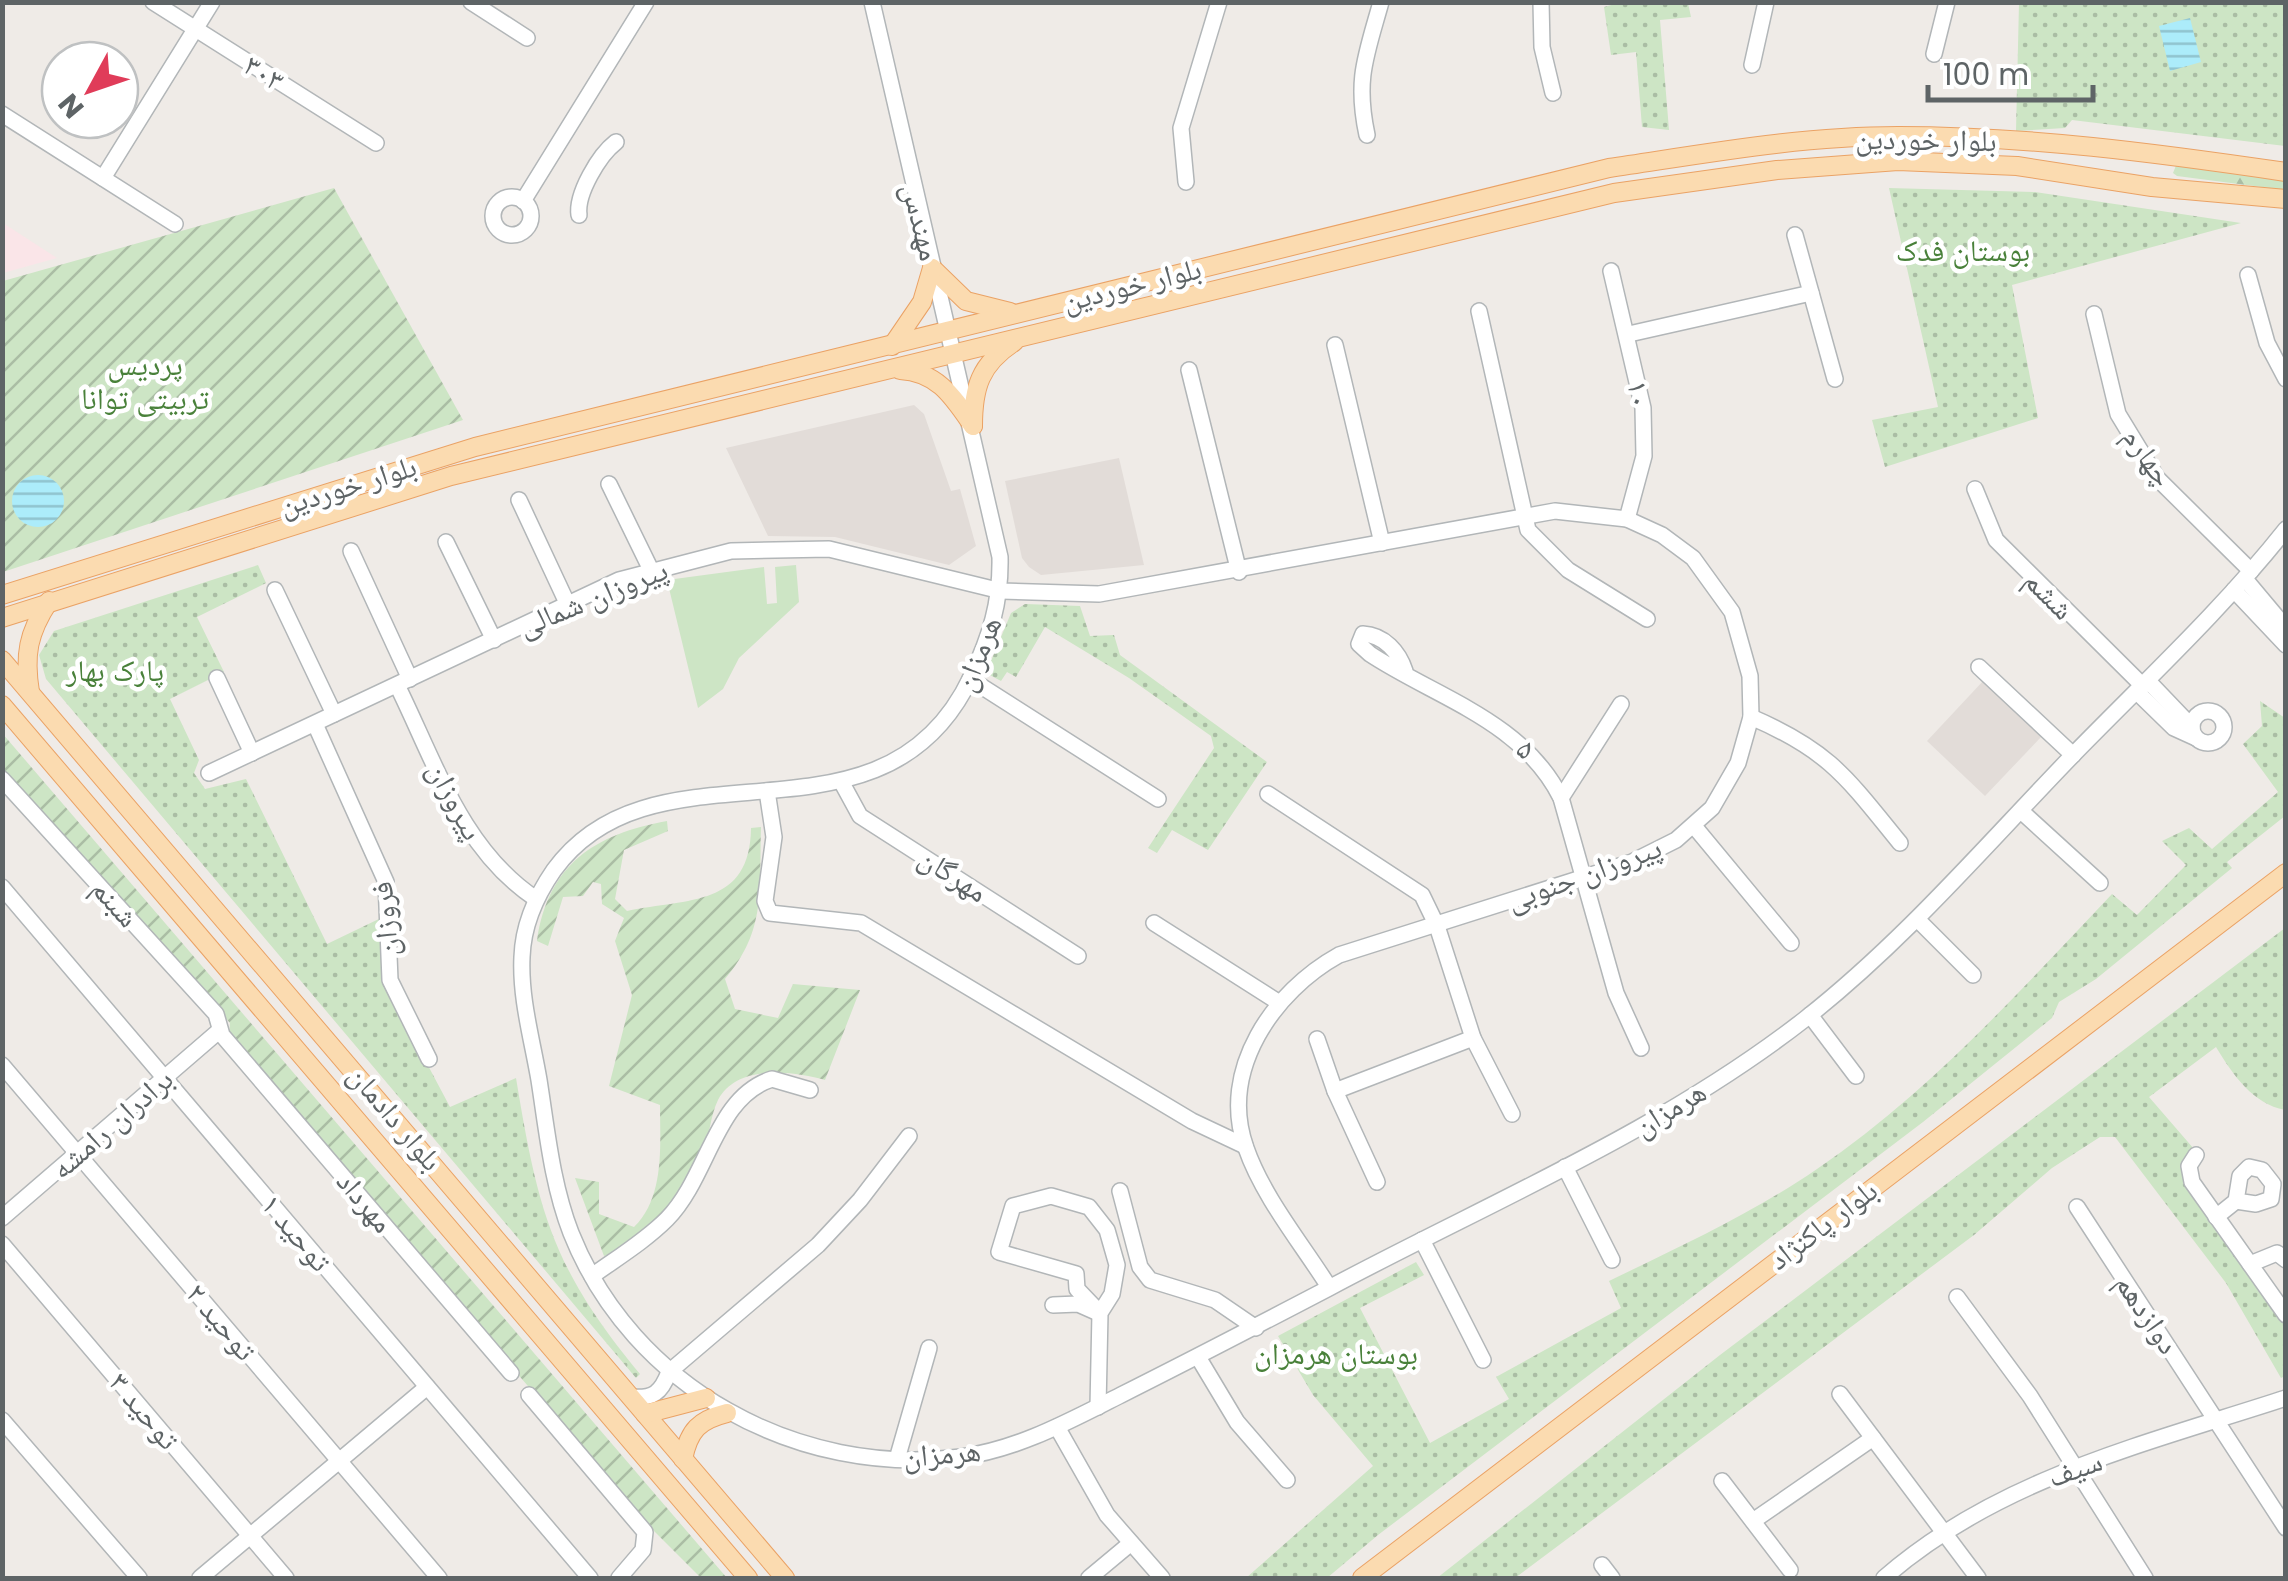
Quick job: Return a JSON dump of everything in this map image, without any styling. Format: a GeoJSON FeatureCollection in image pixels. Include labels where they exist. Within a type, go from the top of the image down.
{"type":"FeatureCollection","features":[{"type":"Feature","properties":{"kind":"main road","name":"بلوار خوردین"},"geometry":{"type":"LineString","coordinates":[[2,595],[474,447],[1609,168],[1756,146],[1897,136],[2154,150],[2286,172]]}},
{"type":"Feature","properties":{"kind":"main road"},"geometry":{"type":"LineString","coordinates":[[2152,187],[2140,170],[2144,158],[2154,150]]}},
{"type":"Feature","properties":{"kind":"main road","name":"بلوار خوردین"},"geometry":{"type":"LineString","coordinates":[[2,618],[451,476],[1614,193],[1777,170],[1898,161],[1968,163],[2152,187],[2286,199]]}},
{"type":"Feature","properties":{"kind":"main road"},"geometry":{"type":"LineString","coordinates":[[892,346],[922,302],[932,268],[966,300],[1020,314]]}},
{"type":"Feature","properties":{"kind":"main road"},"geometry":{"type":"LineString","coordinates":[[972,426],[973,398],[985,366],[1026,335]]}},
{"type":"Feature","properties":{"kind":"main road"},"geometry":{"type":"LineString","coordinates":[[885,369],[911,371],[935,380],[972,426]]}},
{"type":"Feature","properties":{"kind":"main road"},"geometry":{"type":"LineString","coordinates":[[30,692],[25,660],[31,628],[49,601]]}},
{"type":"Feature","properties":{"kind":"main road","name":"بلوار دادمان"},"geometry":{"type":"LineString","coordinates":[[2,660],[785,1578]]}},
{"type":"Feature","properties":{"kind":"main road","name":"بلوار دادمان"},"geometry":{"type":"LineString","coordinates":[[2,705],[748,1578]]}},
{"type":"Feature","properties":{"kind":"main road","name":"بلوار پاکنژاد"},"geometry":{"type":"LineString","coordinates":[[1362,1578],[2286,873]]}},
{"type":"Feature","properties":{"kind":"main road"},"geometry":{"type":"LineString","coordinates":[[208,944],[230,948],[228,922]]}},
{"type":"Feature","properties":{"kind":"main road"},"geometry":{"type":"LineString","coordinates":[[240,982],[246,968],[265,966]]}},
{"type":"Feature","properties":{"kind":"main road"},"geometry":{"type":"LineString","coordinates":[[645,1414],[706,1398]]}},
{"type":"Feature","properties":{"kind":"main road"},"geometry":{"type":"LineString","coordinates":[[683,1458],[692,1430],[706,1418],[727,1412]]}},
{"type":"Feature","properties":{"kind":"street","name":"۳۰۳"},"geometry":{"type":"LineString","coordinates":[[153,2],[376,143]]}},
{"type":"Feature","properties":{"kind":"street"},"geometry":{"type":"LineString","coordinates":[[103,178],[212,2]]}},
{"type":"Feature","properties":{"kind":"street"},"geometry":{"type":"LineString","coordinates":[[471,2],[526,38]]}},
{"type":"Feature","properties":{"kind":"street"},"geometry":{"type":"LineString","coordinates":[[523,200],[646,2]]}},
{"type":"Feature","properties":{"kind":"street","name":"مهندس"},"geometry":{"type":"LineString","coordinates":[[861,2],[874,56],[890,91]]}},
{"type":"Feature","properties":{"kind":"street","name":"مهندس"},"geometry":{"type":"LineString","coordinates":[[872,2],[953,354]]}},
{"type":"Feature","properties":{"kind":"street"},"geometry":{"type":"LineString","coordinates":[[1186,182],[1180,128],[1219,2]]}},
{"type":"Feature","properties":{"kind":"street"},"geometry":{"type":"LineString","coordinates":[[1367,135],[1358,95],[1381,2]]}},
{"type":"Feature","properties":{"kind":"street"},"geometry":{"type":"LineString","coordinates":[[1540,2],[1542,47],[1554,94]]}},
{"type":"Feature","properties":{"kind":"street"},"geometry":{"type":"LineString","coordinates":[[1752,65],[1766,2]]}},
{"type":"Feature","properties":{"kind":"street"},"geometry":{"type":"LineString","coordinates":[[1934,54],[1947,2]]}},
{"type":"Feature","properties":{"kind":"street"},"geometry":{"type":"LineString","coordinates":[[2,114],[175,224]]}},
{"type":"Feature","properties":{"kind":"street"},"geometry":{"type":"LineString","coordinates":[[579,215],[578,204],[586,188],[616,142]]}},
{"type":"Feature","properties":{"kind":"street"},"geometry":{"type":"LineString","coordinates":[[1796,234],[1835,379]]}},
{"type":"Feature","properties":{"kind":"street","name":"۱۰"},"geometry":{"type":"LineString","coordinates":[[1612,271],[1643,408],[1644,456],[1627,518]]}},
{"type":"Feature","properties":{"kind":"street"},"geometry":{"type":"LineString","coordinates":[[2248,275],[2267,343],[2286,379]]}},
{"type":"Feature","properties":{"kind":"street"},"geometry":{"type":"LineString","coordinates":[[1629,334],[1811,293]]}},
{"type":"Feature","properties":{"kind":"street"},"geometry":{"type":"LineString","coordinates":[[1479,311],[1528,530],[1548,553],[1648,620]]}},
{"type":"Feature","properties":{"kind":"street","name":"چهارم"},"geometry":{"type":"LineString","coordinates":[[2094,314],[2118,414],[2157,478],[2243,580],[2285,638]]}},
{"type":"Feature","properties":{"kind":"street"},"geometry":{"type":"LineString","coordinates":[[1335,345],[1382,542]]}},
{"type":"Feature","properties":{"kind":"street","name":"هرمزان"},"geometry":{"type":"LineString","coordinates":[[953,354],[1000,557],[1000,591],[993,626],[953,711],[928,738],[884,766],[842,783],[675,802],[620,815],[569,852],[536,899],[522,945],[525,1004],[557,1187],[573,1238],[592,1276],[640,1343],[668,1372],[727,1412],[808,1445],[865,1458],[965,1456],[1018,1444],[1256,1328],[1565,1167],[1707,1088],[1810,1015],[1920,922],[2073,755],[2243,580],[2286,529]]}},
{"type":"Feature","properties":{"kind":"street"},"geometry":{"type":"LineString","coordinates":[[1189,370],[1239,572]]}},
{"type":"Feature","properties":{"kind":"street"},"geometry":{"type":"LineString","coordinates":[[609,484],[650,570]]}},
{"type":"Feature","properties":{"kind":"street","name":"ششم"},"geometry":{"type":"LineString","coordinates":[[1975,489],[1996,540],[2143,686],[2174,728],[2194,732]]}},
{"type":"Feature","properties":{"kind":"street"},"geometry":{"type":"LineString","coordinates":[[519,500],[568,605]]}},
{"type":"Feature","properties":{"kind":"street","name":"پیروزان جنوبی"},"geometry":{"type":"LineString","coordinates":[[1000,591],[1099,594],[1239,572],[1524,515],[1586,512],[1627,518],[1662,535],[1692,558],[1723,594],[1746,651],[1751,717],[1738,762],[1725,787],[1694,826],[1659,851],[1438,926],[1339,955],[1308,972],[1278,1002],[1246,1063],[1240,1100],[1245,1146],[1329,1288]]}},
{"type":"Feature","properties":{"kind":"street"},"geometry":{"type":"LineString","coordinates":[[446,542],[494,640]]}},
{"type":"Feature","properties":{"kind":"street","name":"پیروزان شمالی"},"geometry":{"type":"LineString","coordinates":[[209,773],[650,570],[731,552],[829,549],[1000,591]]}},
{"type":"Feature","properties":{"kind":"street","name":"پیروزان"},"geometry":{"type":"LineString","coordinates":[[350,551],[470,835],[500,872],[536,899]]}},
{"type":"Feature","properties":{"kind":"street"},"geometry":{"type":"LineString","coordinates":[[276,590],[334,714]]}},
{"type":"Feature","properties":{"kind":"street"},"geometry":{"type":"LineString","coordinates":[[1980,667],[2073,755]]}},
{"type":"Feature","properties":{"kind":"street","name":"۵"},"geometry":{"type":"LineString","coordinates":[[1405,671],[1520,742],[1546,768],[1561,798],[1580,879],[1616,992],[1641,1048]]}},
{"type":"Feature","properties":{"kind":"street"},"geometry":{"type":"LineString","coordinates":[[218,678],[252,753]]}},
{"type":"Feature","properties":{"kind":"street"},"geometry":{"type":"LineString","coordinates":[[970,679],[1158,799]]}},
{"type":"Feature","properties":{"kind":"street"},"geometry":{"type":"LineString","coordinates":[[1561,798],[1620,704]]}},
{"type":"Feature","properties":{"kind":"street"},"geometry":{"type":"LineString","coordinates":[[1751,717],[1800,738],[1834,763],[1900,843]]}},
{"type":"Feature","properties":{"kind":"street","name":"فروزان"},"geometry":{"type":"LineString","coordinates":[[315,724],[386,882],[390,980],[429,1059]]}},
{"type":"Feature","properties":{"kind":"street","name":"شبنم"},"geometry":{"type":"LineString","coordinates":[[2,779],[216,1014],[220,1030]]}},
{"type":"Feature","properties":{"kind":"street","name":"مهرگان"},"geometry":{"type":"LineString","coordinates":[[842,783],[860,816],[1078,956]]}},
{"type":"Feature","properties":{"kind":"street"},"geometry":{"type":"LineString","coordinates":[[766,791],[774,837],[766,901],[770,913],[861,923],[1178,1113],[1245,1146]]}},
{"type":"Feature","properties":{"kind":"street"},"geometry":{"type":"LineString","coordinates":[[1268,794],[1416,888],[1438,926],[1472,1038],[1512,1114]]}},
{"type":"Feature","properties":{"kind":"street"},"geometry":{"type":"LineString","coordinates":[[2021,811],[2100,883]]}},
{"type":"Feature","properties":{"kind":"street"},"geometry":{"type":"LineString","coordinates":[[1694,826],[1791,943]]}},
{"type":"Feature","properties":{"kind":"street","name":"توحید ۱"},"geometry":{"type":"LineString","coordinates":[[2,887],[590,1578]]}},
{"type":"Feature","properties":{"kind":"street"},"geometry":{"type":"LineString","coordinates":[[1920,922],[1973,975]]}},
{"type":"Feature","properties":{"kind":"street"},"geometry":{"type":"LineString","coordinates":[[1154,923],[1278,1002]]}},
{"type":"Feature","properties":{"kind":"street"},"geometry":{"type":"LineString","coordinates":[[1810,1015],[1856,1076]]}},
{"type":"Feature","properties":{"kind":"street","name":"برادران رامشه"},"geometry":{"type":"LineString","coordinates":[[2,1218],[220,1030]]}},
{"type":"Feature","properties":{"kind":"street","name":"مهرداد"},"geometry":{"type":"LineString","coordinates":[[220,1030],[511,1373]]}},
{"type":"Feature","properties":{"kind":"street"},"geometry":{"type":"LineString","coordinates":[[1334,1092],[1472,1038]]}},
{"type":"Feature","properties":{"kind":"street"},"geometry":{"type":"LineString","coordinates":[[1317,1039],[1334,1092],[1378,1182]]}},
{"type":"Feature","properties":{"kind":"street","name":"توحید ۲"},"geometry":{"type":"LineString","coordinates":[[2,1065],[439,1578]]}},
{"type":"Feature","properties":{"kind":"street"},"geometry":{"type":"LineString","coordinates":[[592,1276],[669,1217],[707,1161],[732,1104],[743,1093],[772,1079],[810,1090]]}},
{"type":"Feature","properties":{"kind":"street"},"geometry":{"type":"LineString","coordinates":[[631,1397],[648,1398],[658,1393],[668,1372],[818,1246],[860,1200],[909,1136]]}},
{"type":"Feature","properties":{"kind":"street"},"geometry":{"type":"LineString","coordinates":[[2196,1156],[2189,1172],[2216,1218],[2286,1315]]}},
{"type":"Feature","properties":{"kind":"street"},"geometry":{"type":"LineString","coordinates":[[1565,1167],[1612,1260]]}},
{"type":"Feature","properties":{"kind":"street"},"geometry":{"type":"LineString","coordinates":[[1120,1191],[1140,1267],[1150,1280],[1215,1300],[1256,1328]]}},
{"type":"Feature","properties":{"kind":"street"},"geometry":{"type":"LineString","coordinates":[[1098,1407],[1100,1313],[1112,1294],[1117,1265],[1107,1230],[1089,1207],[1051,1196],[1013,1206],[999,1252],[1076,1274],[1077,1289],[1100,1313]]}},
{"type":"Feature","properties":{"kind":"street"},"geometry":{"type":"LineString","coordinates":[[2216,1218],[2236,1201]]}},
{"type":"Feature","properties":{"kind":"street","name":"دوازدهم"},"geometry":{"type":"LineString","coordinates":[[2076,1207],[2286,1528]]}},
{"type":"Feature","properties":{"kind":"street"},"geometry":{"type":"LineString","coordinates":[[1422,1240],[1483,1360]]}},
{"type":"Feature","properties":{"kind":"street","name":"توحید ۳"},"geometry":{"type":"LineString","coordinates":[[2,1244],[286,1578]]}},
{"type":"Feature","properties":{"kind":"street"},"geometry":{"type":"LineString","coordinates":[[2250,1264],[2277,1253],[2286,1260]]}},
{"type":"Feature","properties":{"kind":"street"},"geometry":{"type":"LineString","coordinates":[[2272,1296],[2286,1284]]}},
{"type":"Feature","properties":{"kind":"street"},"geometry":{"type":"LineString","coordinates":[[1957,1297],[2030,1396],[2145,1578]]}},
{"type":"Feature","properties":{"kind":"street"},"geometry":{"type":"LineString","coordinates":[[1053,1305],[1078,1304],[1100,1313]]}},
{"type":"Feature","properties":{"kind":"street"},"geometry":{"type":"LineString","coordinates":[[897,1459],[929,1348]]}},
{"type":"Feature","properties":{"kind":"street"},"geometry":{"type":"LineString","coordinates":[[1198,1357],[1236,1422],[1287,1480]]}},
{"type":"Feature","properties":{"kind":"street"},"geometry":{"type":"LineString","coordinates":[[200,1578],[427,1388]]}},
{"type":"Feature","properties":{"kind":"street"},"geometry":{"type":"LineString","coordinates":[[1840,1394],[1978,1578]]}},
{"type":"Feature","properties":{"kind":"street"},"geometry":{"type":"LineString","coordinates":[[530,1395],[644,1532],[643,1550],[618,1578]]}},
{"type":"Feature","properties":{"kind":"street","name":"سیف"},"geometry":{"type":"LineString","coordinates":[[1884,1578],[1944,1530],[1999,1498],[2075,1468],[2286,1398]]}},
{"type":"Feature","properties":{"kind":"street"},"geometry":{"type":"LineString","coordinates":[[2,1420],[139,1578]]}},
{"type":"Feature","properties":{"kind":"street"},"geometry":{"type":"LineString","coordinates":[[1056,1427],[1107,1515],[1162,1578]]}},
{"type":"Feature","properties":{"kind":"street"},"geometry":{"type":"LineString","coordinates":[[1753,1522],[1873,1438]]}},
{"type":"Feature","properties":{"kind":"street"},"geometry":{"type":"LineString","coordinates":[[1722,1481],[1790,1570]]}},
{"type":"Feature","properties":{"kind":"street"},"geometry":{"type":"LineString","coordinates":[[1088,1578],[1131,1542]]}},
{"type":"Feature","properties":{"kind":"shaded area"},"geometry":{"type":"Polygon","coordinates":[[[3,223],[57,258],[3,273],[3,223]]]}},
{"type":"Feature","properties":{"kind":"shaded area"},"geometry":{"type":"Polygon","coordinates":[[[914,405],[924,414],[951,491],[960,489],[976,546],[949,565],[835,537],[768,536],[726,448],[914,405]]]}},
{"type":"Feature","properties":{"kind":"shaded area"},"geometry":{"type":"Polygon","coordinates":[[[1119,458],[1144,565],[1041,575],[1029,567],[1022,558],[1005,481],[1119,458]]]}},
{"type":"Feature","properties":{"kind":"shaded area"},"geometry":{"type":"Polygon","coordinates":[[[1984,680],[2043,735],[1985,796],[1927,741],[1984,680]]]}},
{"type":"Feature","properties":{"kind":"green space"},"geometry":{"type":"Polygon","coordinates":[[[1619,3],[1688,3],[1691,17],[1660,20],[1669,130],[1642,127],[1636,52],[1611,55],[1604,7],[1619,3]]]}},
{"type":"Feature","properties":{"kind":"green space"},"geometry":{"type":"Polygon","coordinates":[[[2019,3],[2285,3],[2285,146],[2072,120],[2065,128],[2016,131],[2019,3]]]}},
{"type":"Feature","properties":{"kind":"green space"},"geometry":{"type":"Polygon","coordinates":[[[2177,163],[2285,180],[2285,190],[2177,176],[2173,173],[2177,163]]]}},
{"type":"Feature","properties":{"kind":"green space","name":"پردیس تربیتی توانا"},"geometry":{"type":"Polygon","coordinates":[[[334,188],[463,420],[3,572],[3,281],[334,188]]]}},
{"type":"Feature","properties":{"kind":"green space","name":"بوستان فدک"},"geometry":{"type":"Polygon","coordinates":[[[1889,188],[2035,192],[2241,223],[2012,285],[2038,418],[1885,467],[1872,420],[1938,407],[1889,188]]]}},
{"type":"Feature","properties":{"kind":"green space","name":"پارک بهار"},"geometry":{"type":"Polygon","coordinates":[[[258,565],[266,583],[197,617],[224,672],[170,699],[199,760],[194,773],[205,789],[246,779],[327,944],[383,917],[406,1024],[450,1107],[516,1078],[532,1165],[553,1236],[587,1302],[640,1374],[636,1378],[46,679],[39,655],[54,631],[258,565]]]}},
{"type":"Feature","properties":{"kind":"green space"},"geometry":{"type":"Polygon","coordinates":[[[796,565],[799,602],[739,658],[723,689],[698,708],[667,580],[764,567],[767,604],[777,603],[775,567],[796,565]]]}},
{"type":"Feature","properties":{"kind":"green space"},"geometry":{"type":"Polygon","coordinates":[[[1025,604],[1080,606],[1090,636],[1114,635],[1120,655],[1267,762],[1208,850],[1172,830],[1157,853],[1148,848],[1214,748],[1211,736],[1129,678],[1045,627],[1016,677],[1007,672],[1001,681],[986,673],[1011,613],[1025,604]]]}},
{"type":"Feature","properties":{"kind":"green space","name":"بوستان هرمزان"},"geometry":{"type":"Polygon","coordinates":[[[2260,701],[2285,718],[2285,816],[2227,862],[2232,868],[2096,979],[2059,1002],[2052,1018],[1923,1122],[1378,1535],[1327,1578],[1246,1578],[1373,1466],[1313,1395],[1278,1336],[1416,1262],[1424,1275],[1360,1308],[1430,1443],[1509,1399],[1496,1377],[1621,1308],[1609,1281],[1767,1200],[1858,1139],[1972,1039],[2112,894],[2137,915],[2186,865],[2162,841],[2189,828],[2212,849],[2278,792],[2243,744],[2262,726],[2260,701]]]}},
{"type":"Feature","properties":{"kind":"green space"},"geometry":{"type":"Polygon","coordinates":[[[2,733],[727,1578],[701,1578],[640,1517],[229,1037],[230,1023],[3,772],[2,733]]]}},
{"type":"Feature","properties":{"kind":"green space"},"geometry":{"type":"Polygon","coordinates":[[[667,821],[668,831],[624,850],[615,899],[627,911],[693,900],[728,886],[748,854],[751,828],[761,827],[760,889],[754,926],[739,961],[725,979],[735,1009],[778,1018],[793,984],[860,990],[825,1080],[767,1073],[738,1080],[727,1088],[715,1106],[703,1152],[675,1200],[636,1241],[604,1256],[575,1178],[599,1182],[599,1214],[634,1227],[651,1201],[659,1170],[660,1105],[609,1086],[632,995],[615,941],[624,918],[602,904],[601,884],[593,882],[583,896],[563,897],[548,946],[537,941],[552,892],[579,857],[618,834],[667,821]]]}},
{"type":"Feature","properties":{"kind":"green space"},"geometry":{"type":"Polygon","coordinates":[[[2285,928],[2285,1110],[2254,1095],[2216,1047],[2149,1097],[2194,1149],[2184,1166],[2183,1183],[2285,1325],[2285,1376],[2281,1378],[2226,1283],[2115,1137],[2100,1137],[2052,1168],[1974,1235],[1515,1578],[1437,1578],[1720,1355],[2285,928]]]}},
{"type":"Feature","properties":{"kind":"water"},"geometry":{"type":"Polygon","coordinates":[[[2190,18],[2201,62],[2170,71],[2159,26],[2190,18]]]}},
{"type":"Feature","properties":{"kind":"water"},"geometry":{"type":"Polygon","coordinates":[[[38,475],[56,483],[64,501],[56,519],[38,527],[20,519],[12,501],[20,483],[38,475]]]}}]}
